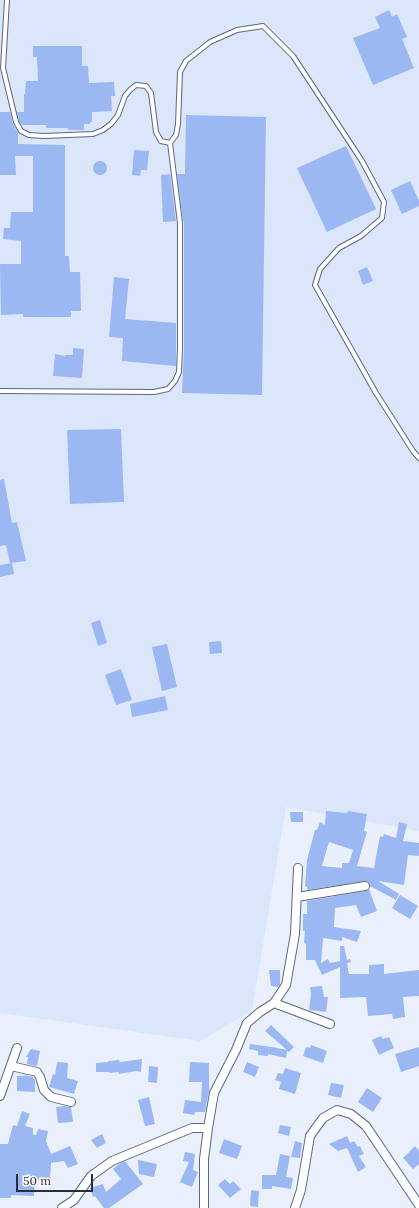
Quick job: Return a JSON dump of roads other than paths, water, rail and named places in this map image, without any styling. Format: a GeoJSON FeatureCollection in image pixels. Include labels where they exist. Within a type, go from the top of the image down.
{"type":"FeatureCollection","features":[{"type":"Feature","properties":{"kind":"street"},"geometry":{"type":"LineString","coordinates":[[204,1208],[204,1159],[214,1093],[236,1050],[247,1023],[274,1003],[286,985],[295,934],[298,868]]}},
{"type":"Feature","properties":{"kind":"street"},"geometry":{"type":"LineString","coordinates":[[297,897],[365,886]]}},
{"type":"Feature","properties":{"kind":"street"},"geometry":{"type":"LineString","coordinates":[[274,1003],[330,1024]]}},
{"type":"Feature","properties":{"kind":"street"},"geometry":{"type":"LineString","coordinates":[[0,1096],[17,1048]]}},
{"type":"Feature","properties":{"kind":"street"},"geometry":{"type":"LineString","coordinates":[[11,1066],[37,1072],[44,1090],[51,1097],[71,1102]]}},
{"type":"Feature","properties":{"kind":"street"},"geometry":{"type":"LineString","coordinates":[[295,1208],[301,1190],[310,1136],[323,1118],[338,1110],[351,1114],[366,1126],[419,1205]]}},
{"type":"Feature","properties":{"kind":"street"},"geometry":{"type":"LineString","coordinates":[[62,1208],[74,1200],[91,1176],[112,1161],[192,1128],[208,1128]]}},
{"type":"Feature","properties":{"kind":"lane"},"geometry":{"type":"LineString","coordinates":[[7,0],[3,68],[16,122],[21,131],[29,135],[44,136],[93,134],[103,130],[111,124],[118,115],[125,96],[130,90],[136,86],[146,86],[151,93],[156,132],[161,141],[170,143]]}},
{"type":"Feature","properties":{"kind":"lane"},"geometry":{"type":"LineString","coordinates":[[0,391],[154,392],[168,388],[175,381],[179,372],[180,348],[180,223],[170,143],[176,135],[178,124],[180,72],[186,61],[210,42],[237,30],[263,26],[293,56],[362,161],[384,202],[382,218],[361,236],[339,248],[320,269],[315,286],[376,393],[419,458]]}}]}
